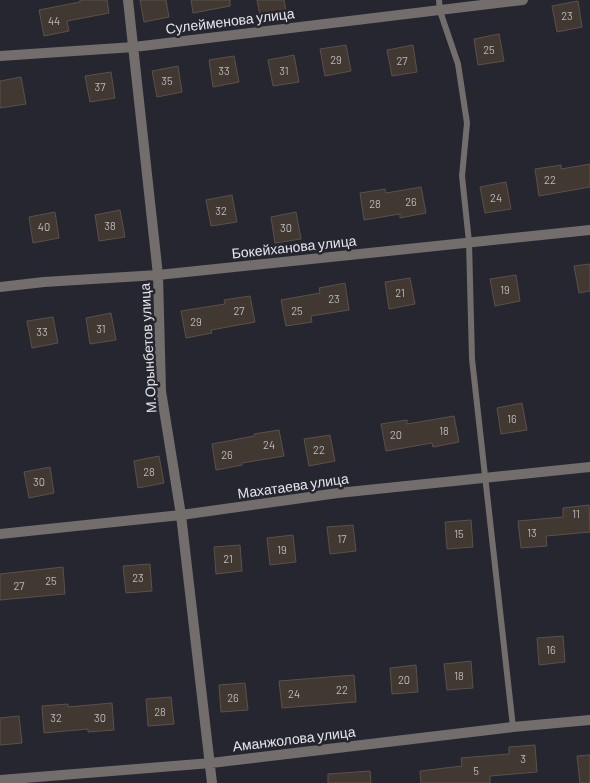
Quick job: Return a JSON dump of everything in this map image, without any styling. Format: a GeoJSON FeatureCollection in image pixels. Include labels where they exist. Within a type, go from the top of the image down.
{"type":"FeatureCollection","features":[{"type":"Feature","properties":{"kind":"street","name":"М.Орынбетов улица"},"geometry":{"type":"LineString","coordinates":[[128,0],[158,275],[161,391],[181,515],[212,783]]}},
{"type":"Feature","properties":{"kind":"street","name":"Сулейменова улица"},"geometry":{"type":"LineString","coordinates":[[0,56],[134,47],[440,5],[523,0]]}},
{"type":"Feature","properties":{"kind":"street","name":"Бокейханова улица"},"geometry":{"type":"LineString","coordinates":[[0,287],[44,282],[158,275],[590,230]]}},
{"type":"Feature","properties":{"kind":"street","name":"Махатаева улица"},"geometry":{"type":"LineString","coordinates":[[0,534],[181,515],[338,493],[590,467]]}},
{"type":"Feature","properties":{"kind":"street","name":"Аманжолова улица"},"geometry":{"type":"LineString","coordinates":[[0,780],[210,763],[513,727],[590,720]]}},
{"type":"Feature","properties":{"kind":"lane"},"geometry":{"type":"LineString","coordinates":[[440,5],[458,64],[467,123],[462,176],[469,242],[472,359],[513,727]]}},
{"type":"Feature","properties":{"kind":"building"},"geometry":{"type":"Polygon","coordinates":[[[80,0],[107,0],[109,13],[67,21],[69,31],[44,36],[39,10],[80,2],[80,0]]]}},
{"type":"Feature","properties":{"kind":"building"},"geometry":{"type":"Polygon","coordinates":[[[140,0],[166,0],[169,17],[144,22],[140,0]]]}},
{"type":"Feature","properties":{"kind":"building"},"geometry":{"type":"Polygon","coordinates":[[[191,0],[230,0],[230,6],[193,13],[191,0]]]}},
{"type":"Feature","properties":{"kind":"building"},"geometry":{"type":"Polygon","coordinates":[[[257,0],[284,0],[287,17],[261,21],[257,0]]]}},
{"type":"Feature","properties":{"kind":"building"},"geometry":{"type":"Polygon","coordinates":[[[578,1],[582,27],[557,32],[552,6],[578,1]]]}},
{"type":"Feature","properties":{"kind":"building"},"geometry":{"type":"Polygon","coordinates":[[[499,34],[504,61],[478,65],[474,39],[499,34]]]}},
{"type":"Feature","properties":{"kind":"building"},"geometry":{"type":"Polygon","coordinates":[[[346,45],[351,71],[325,76],[320,49],[346,45]]]}},
{"type":"Feature","properties":{"kind":"building"},"geometry":{"type":"Polygon","coordinates":[[[413,45],[417,72],[392,76],[387,50],[413,45]]]}},
{"type":"Feature","properties":{"kind":"building"},"geometry":{"type":"Polygon","coordinates":[[[294,55],[299,82],[273,86],[268,60],[294,55]]]}},
{"type":"Feature","properties":{"kind":"building"},"geometry":{"type":"Polygon","coordinates":[[[234,56],[239,82],[213,87],[209,60],[234,56]]]}},
{"type":"Feature","properties":{"kind":"building"},"geometry":{"type":"Polygon","coordinates":[[[178,66],[182,92],[157,97],[152,71],[178,66]]]}},
{"type":"Feature","properties":{"kind":"building"},"geometry":{"type":"Polygon","coordinates":[[[111,72],[115,98],[90,102],[85,76],[111,72]]]}},
{"type":"Feature","properties":{"kind":"building"},"geometry":{"type":"Polygon","coordinates":[[[21,77],[26,104],[0,108],[0,81],[21,77]]]}},
{"type":"Feature","properties":{"kind":"building"},"geometry":{"type":"Polygon","coordinates":[[[590,164],[590,187],[539,196],[535,169],[561,165],[561,169],[590,164]]]}},
{"type":"Feature","properties":{"kind":"building"},"geometry":{"type":"Polygon","coordinates":[[[506,182],[511,209],[485,213],[480,187],[506,182]]]}},
{"type":"Feature","properties":{"kind":"building"},"geometry":{"type":"Polygon","coordinates":[[[421,187],[426,213],[400,218],[400,214],[364,220],[360,193],[385,189],[386,193],[421,187]]]}},
{"type":"Feature","properties":{"kind":"building"},"geometry":{"type":"Polygon","coordinates":[[[232,195],[237,222],[211,226],[206,200],[232,195]]]}},
{"type":"Feature","properties":{"kind":"building"},"geometry":{"type":"Polygon","coordinates":[[[120,210],[125,237],[99,241],[95,215],[120,210]]]}},
{"type":"Feature","properties":{"kind":"building"},"geometry":{"type":"Polygon","coordinates":[[[55,212],[59,238],[33,243],[29,217],[55,212]]]}},
{"type":"Feature","properties":{"kind":"building"},"geometry":{"type":"Polygon","coordinates":[[[296,212],[301,239],[275,243],[271,217],[296,212]]]}},
{"type":"Feature","properties":{"kind":"building"},"geometry":{"type":"Polygon","coordinates":[[[590,264],[590,291],[579,293],[574,266],[590,264]]]}},
{"type":"Feature","properties":{"kind":"building"},"geometry":{"type":"Polygon","coordinates":[[[516,275],[520,301],[495,306],[490,279],[516,275]]]}},
{"type":"Feature","properties":{"kind":"building"},"geometry":{"type":"Polygon","coordinates":[[[410,278],[415,304],[389,309],[385,282],[410,278]]]}},
{"type":"Feature","properties":{"kind":"building"},"geometry":{"type":"Polygon","coordinates":[[[345,283],[349,310],[311,316],[312,322],[286,326],[281,300],[320,293],[319,288],[345,283]]]}},
{"type":"Feature","properties":{"kind":"building"},"geometry":{"type":"Polygon","coordinates":[[[250,296],[255,322],[211,330],[212,333],[186,338],[181,311],[225,304],[224,300],[250,296]]]}},
{"type":"Feature","properties":{"kind":"building"},"geometry":{"type":"Polygon","coordinates":[[[111,313],[116,340],[90,344],[86,318],[111,313]]]}},
{"type":"Feature","properties":{"kind":"building"},"geometry":{"type":"Polygon","coordinates":[[[53,317],[58,343],[32,348],[27,321],[53,317]]]}},
{"type":"Feature","properties":{"kind":"building"},"geometry":{"type":"Polygon","coordinates":[[[522,403],[527,430],[501,434],[497,408],[522,403]]]}},
{"type":"Feature","properties":{"kind":"building"},"geometry":{"type":"Polygon","coordinates":[[[454,416],[459,442],[433,447],[432,443],[386,451],[381,424],[407,420],[407,424],[454,416]]]}},
{"type":"Feature","properties":{"kind":"building"},"geometry":{"type":"Polygon","coordinates":[[[279,430],[284,456],[242,463],[242,465],[216,470],[212,444],[279,430]]]}},
{"type":"Feature","properties":{"kind":"building"},"geometry":{"type":"Polygon","coordinates":[[[330,435],[335,461],[309,466],[304,439],[330,435]]]}},
{"type":"Feature","properties":{"kind":"building"},"geometry":{"type":"Polygon","coordinates":[[[159,456],[164,483],[138,488],[134,461],[159,456]]]}},
{"type":"Feature","properties":{"kind":"building"},"geometry":{"type":"Polygon","coordinates":[[[50,467],[54,493],[29,498],[24,472],[50,467]]]}},
{"type":"Feature","properties":{"kind":"building"},"geometry":{"type":"Polygon","coordinates":[[[589,505],[590,532],[546,536],[547,546],[521,548],[518,521],[563,517],[563,508],[589,505]]]}},
{"type":"Feature","properties":{"kind":"building"},"geometry":{"type":"Polygon","coordinates":[[[471,520],[473,547],[447,549],[445,522],[471,520]]]}},
{"type":"Feature","properties":{"kind":"building"},"geometry":{"type":"Polygon","coordinates":[[[353,525],[356,551],[330,554],[327,527],[353,525]]]}},
{"type":"Feature","properties":{"kind":"building"},"geometry":{"type":"Polygon","coordinates":[[[293,535],[296,562],[270,565],[267,538],[293,535]]]}},
{"type":"Feature","properties":{"kind":"building"},"geometry":{"type":"Polygon","coordinates":[[[240,545],[242,571],[216,574],[214,547],[240,545]]]}},
{"type":"Feature","properties":{"kind":"building"},"geometry":{"type":"Polygon","coordinates":[[[150,564],[152,591],[126,593],[123,566],[150,564]]]}},
{"type":"Feature","properties":{"kind":"building"},"geometry":{"type":"Polygon","coordinates":[[[63,567],[65,594],[0,600],[0,574],[63,567]]]}},
{"type":"Feature","properties":{"kind":"building"},"geometry":{"type":"Polygon","coordinates":[[[563,636],[565,662],[539,665],[537,638],[563,636]]]}},
{"type":"Feature","properties":{"kind":"building"},"geometry":{"type":"Polygon","coordinates":[[[471,661],[473,688],[447,690],[444,664],[471,661]]]}},
{"type":"Feature","properties":{"kind":"building"},"geometry":{"type":"Polygon","coordinates":[[[416,665],[418,692],[392,694],[390,668],[416,665]]]}},
{"type":"Feature","properties":{"kind":"building"},"geometry":{"type":"Polygon","coordinates":[[[354,675],[356,702],[282,708],[279,681],[354,675]]]}},
{"type":"Feature","properties":{"kind":"building"},"geometry":{"type":"Polygon","coordinates":[[[245,683],[248,710],[221,712],[219,685],[245,683]]]}},
{"type":"Feature","properties":{"kind":"building"},"geometry":{"type":"Polygon","coordinates":[[[171,697],[174,724],[148,726],[146,699],[171,697]]]}},
{"type":"Feature","properties":{"kind":"building"},"geometry":{"type":"Polygon","coordinates":[[[112,703],[114,730],[88,732],[88,729],[44,733],[42,706],[68,704],[68,707],[112,703]]]}},
{"type":"Feature","properties":{"kind":"building"},"geometry":{"type":"Polygon","coordinates":[[[19,716],[22,743],[0,745],[0,718],[19,716]]]}},
{"type":"Feature","properties":{"kind":"building"},"geometry":{"type":"Polygon","coordinates":[[[535,745],[537,772],[490,776],[490,783],[421,783],[420,771],[462,766],[461,758],[509,754],[509,747],[535,745]]]}},
{"type":"Feature","properties":{"kind":"building"},"geometry":{"type":"Polygon","coordinates":[[[590,755],[590,783],[580,783],[577,756],[590,755]]]}},
{"type":"Feature","properties":{"kind":"building"},"geometry":{"type":"Polygon","coordinates":[[[370,771],[371,783],[328,783],[328,774],[370,771]]]}}]}
